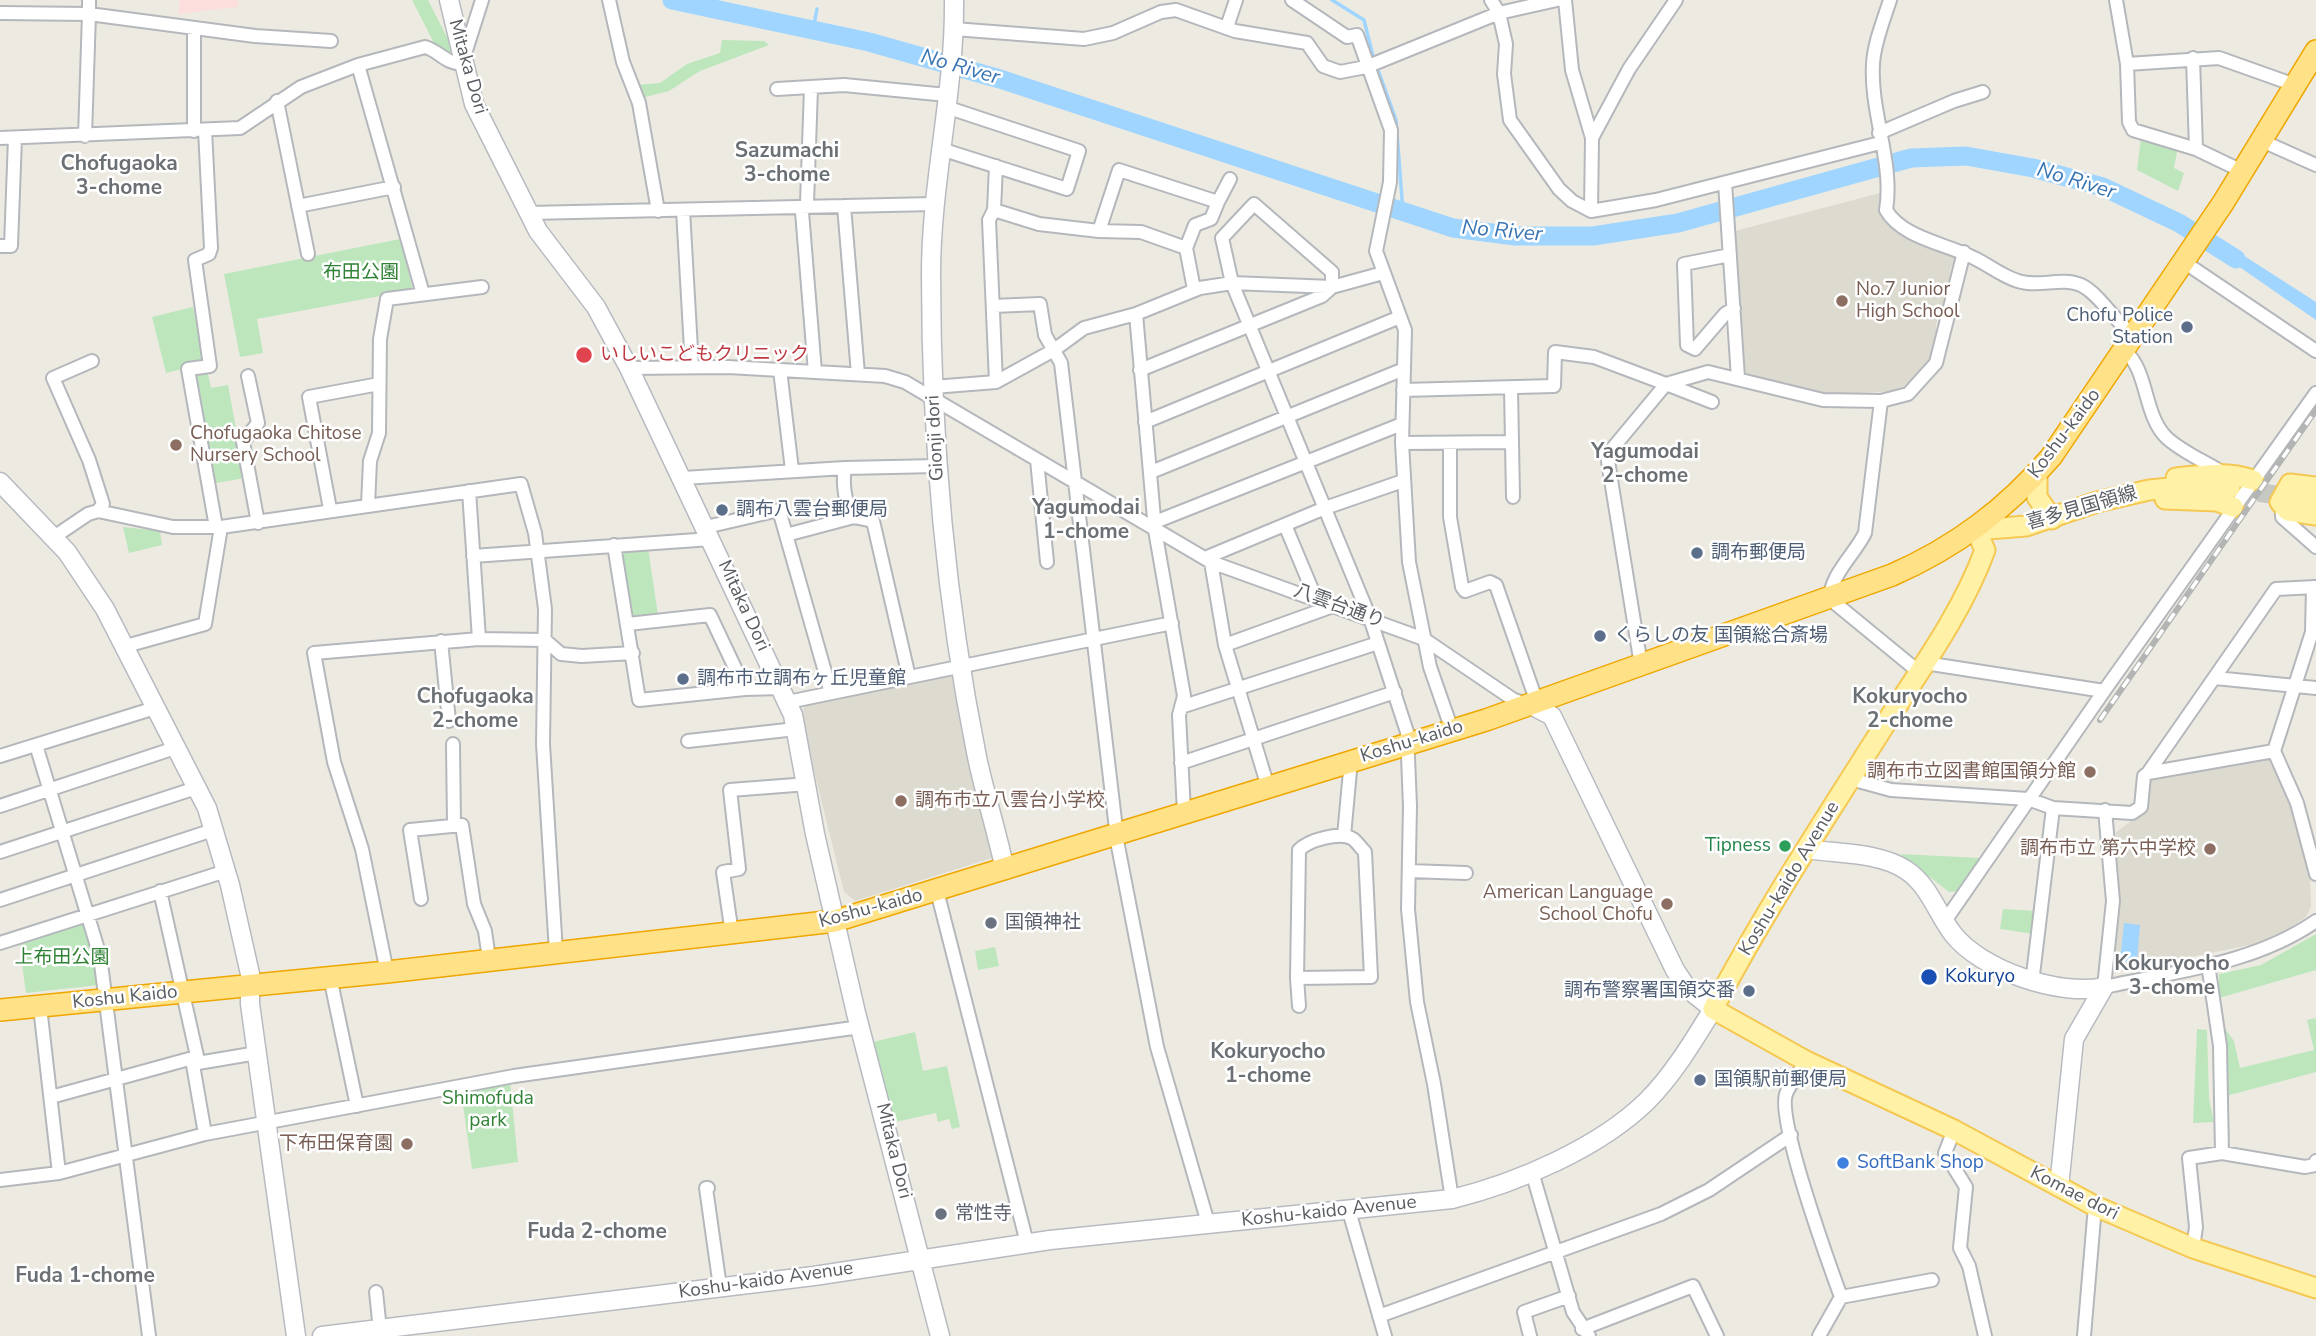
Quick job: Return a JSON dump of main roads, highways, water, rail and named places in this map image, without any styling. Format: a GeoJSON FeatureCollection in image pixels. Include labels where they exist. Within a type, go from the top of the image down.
{"type":"FeatureCollection","features":[{"type":"Feature","properties":{"kind":"highway","name":"Koshu-kaido"},"geometry":{"type":"LineString","coordinates":[[250,986],[835,921],[1452,730],[1522,703],[1564,693],[1642,666],[1892,575],[1955,544],[1983,524],[2037,473],[2130,344],[2260,140],[2305,77],[2316,51]]}},
{"type":"Feature","properties":{"kind":"highway","name":"Koshu Kaido"},"geometry":{"type":"LineString","coordinates":[[0,1010],[250,986]]}},
{"type":"Feature","properties":{"kind":"main road","name":"Mitaka Dori"},"geometry":{"type":"LineString","coordinates":[[449,0],[474,104],[538,231],[596,307],[629,368],[785,695],[796,729],[835,921],[860,1027],[940,1336]]}},
{"type":"Feature","properties":{"kind":"main road","name":"Gionji dori"},"geometry":{"type":"LineString","coordinates":[[954,0],[954,36],[934,204],[931,272],[937,466],[961,666],[978,758],[1005,870]]}},
{"type":"Feature","properties":{"kind":"main road"},"geometry":{"type":"LineString","coordinates":[[2037,473],[2037,497],[2045,521],[2068,502],[2113,488],[2204,473],[2229,490],[2253,480]]}},
{"type":"Feature","properties":{"kind":"main road"},"geometry":{"type":"LineString","coordinates":[[0,482],[68,552],[127,646],[206,808],[226,871],[250,974],[257,1053],[296,1336]]}},
{"type":"Feature","properties":{"kind":"main road"},"geometry":{"type":"LineString","coordinates":[[2316,487],[2290,484],[2280,497],[2298,502],[2316,515]]}},
{"type":"Feature","properties":{"kind":"main road","name":"喜多見国領線"},"geometry":{"type":"LineString","coordinates":[[1983,524],[2045,521],[2055,530],[2107,509],[2154,499],[2217,501],[2229,490]]}},
{"type":"Feature","properties":{"kind":"main road","name":"Koshu-kaido Avenue"},"geometry":{"type":"LineString","coordinates":[[322,1336],[720,1287],[1027,1243],[1452,1199],[1495,1188],[1532,1172],[1615,1125],[1648,1100],[1713,1009],[1807,849],[1922,668],[1976,576],[1985,550],[1983,524]]}},
{"type":"Feature","properties":{"kind":"main road"},"geometry":{"type":"LineString","coordinates":[[1522,703],[1552,716],[1675,970],[1687,988],[1713,1009]]}},
{"type":"Feature","properties":{"kind":"main road"},"geometry":{"type":"LineString","coordinates":[[1807,849],[1882,859],[1906,870],[1927,890],[1955,936],[1979,954],[2032,983],[2087,991],[2104,987],[2074,1039],[2059,1187]]}},
{"type":"Feature","properties":{"kind":"main road","name":"Komae dori"},"geometry":{"type":"LineString","coordinates":[[1713,1009],[1806,1061],[1954,1130],[2095,1206],[2193,1248],[2316,1288]]}},
{"type":"Feature","properties":{"kind":"water"},"geometry":{"type":"Polygon","coordinates":[[[2218,239],[2316,302],[2316,320],[2212,248],[2218,239]]]}},
{"type":"Feature","properties":{"kind":"water"},"geometry":{"type":"Polygon","coordinates":[[[2124,923],[2140,925],[2137,962],[2120,961],[2124,923]]]}},
{"type":"Feature","properties":{"kind":"waterway","name":"No River"},"geometry":{"type":"LineString","coordinates":[[672,0],[869,42],[1000,79],[1453,228],[1515,236],[1593,236],[1678,223],[1911,158],[1966,156],[2033,168],[2103,187],[2179,223],[2236,259]]}},
{"type":"Feature","properties":{"kind":"waterway"},"geometry":{"type":"LineString","coordinates":[[1332,0],[1364,20],[1374,60]]}},
{"type":"Feature","properties":{"kind":"waterway"},"geometry":{"type":"LineString","coordinates":[[813,30],[817,9]]}},
{"type":"Feature","properties":{"kind":"waterway"},"geometry":{"type":"LineString","coordinates":[[1377,67],[1396,120],[1403,212]]}},
{"type":"Feature","properties":{"kind":"tunnel"},"geometry":{"type":"LineString","coordinates":[[2230,488],[2296,498]]}},
{"type":"Feature","properties":{"kind":"railway"},"geometry":{"type":"LineString","coordinates":[[2100,720],[2316,410]]}},
{"type":"Feature","properties":{"kind":"place","name":"No.7 Junior High School"},"geometry":{"type":"Point","coordinates":[1842,301]}},
{"type":"Feature","properties":{"kind":"place","name":"Chofu Police Station"},"geometry":{"type":"Point","coordinates":[2187,327]}},
{"type":"Feature","properties":{"kind":"place","name":"いしいこどもクリニック"},"geometry":{"type":"Point","coordinates":[584,355]}},
{"type":"Feature","properties":{"kind":"place","name":"Chofugaoka Chitose Nursery School"},"geometry":{"type":"Point","coordinates":[176,445]}},
{"type":"Feature","properties":{"kind":"place","name":"調布八雲台郵便局"},"geometry":{"type":"Point","coordinates":[722,510]}},
{"type":"Feature","properties":{"kind":"place","name":"調布郵便局"},"geometry":{"type":"Point","coordinates":[1697,553]}},
{"type":"Feature","properties":{"kind":"place","name":"くらしの友 国領総合斎場"},"geometry":{"type":"Point","coordinates":[1600,636]}},
{"type":"Feature","properties":{"kind":"place","name":"調布市立調布ヶ丘児童館"},"geometry":{"type":"Point","coordinates":[683,679]}},
{"type":"Feature","properties":{"kind":"place","name":"調布市立図書館国領分館"},"geometry":{"type":"Point","coordinates":[2090,772]}},
{"type":"Feature","properties":{"kind":"place","name":"調布市立八雲台小学校"},"geometry":{"type":"Point","coordinates":[901,801]}},
{"type":"Feature","properties":{"kind":"place","name":"Tipness"},"geometry":{"type":"Point","coordinates":[1785,846]}},
{"type":"Feature","properties":{"kind":"place","name":"調布市立 第六中学校"},"geometry":{"type":"Point","coordinates":[2210,849]}},
{"type":"Feature","properties":{"kind":"place","name":"American Language School Chofu"},"geometry":{"type":"Point","coordinates":[1667,904]}},
{"type":"Feature","properties":{"kind":"place","name":"国領神社"},"geometry":{"type":"Point","coordinates":[991,923]}},
{"type":"Feature","properties":{"kind":"place","name":"Kokuryo"},"geometry":{"type":"Point","coordinates":[1929,977]}},
{"type":"Feature","properties":{"kind":"place","name":"調布警察署国領交番"},"geometry":{"type":"Point","coordinates":[1749,991]}},
{"type":"Feature","properties":{"kind":"place","name":"国領駅前郵便局"},"geometry":{"type":"Point","coordinates":[1700,1080]}},
{"type":"Feature","properties":{"kind":"place","name":"下布田保育園"},"geometry":{"type":"Point","coordinates":[407,1144]}},
{"type":"Feature","properties":{"kind":"place","name":"SoftBank Shop"},"geometry":{"type":"Point","coordinates":[1843,1163]}},
{"type":"Feature","properties":{"kind":"place","name":"常性寺"},"geometry":{"type":"Point","coordinates":[941,1214]}},
{"type":"Feature","properties":{"kind":"district","name":"Sazumachi 3-chome"},"geometry":{"type":"Point","coordinates":[787,164]}},
{"type":"Feature","properties":{"kind":"district","name":"Chofugaoka 3-chome"},"geometry":{"type":"Point","coordinates":[119,177]}},
{"type":"Feature","properties":{"kind":"district","name":"Yagumodai 2-chome"},"geometry":{"type":"Point","coordinates":[1645,465]}},
{"type":"Feature","properties":{"kind":"district","name":"Yagumodai 1-chome"},"geometry":{"type":"Point","coordinates":[1086,521]}},
{"type":"Feature","properties":{"kind":"district","name":"Chofugaoka 2-chome"},"geometry":{"type":"Point","coordinates":[475,710]}},
{"type":"Feature","properties":{"kind":"district","name":"Kokuryocho 2-chome"},"geometry":{"type":"Point","coordinates":[1910,710]}},
{"type":"Feature","properties":{"kind":"district","name":"Kokuryocho 3-chome"},"geometry":{"type":"Point","coordinates":[2172,977]}},
{"type":"Feature","properties":{"kind":"district","name":"Kokuryocho 1-chome"},"geometry":{"type":"Point","coordinates":[1268,1065]}},
{"type":"Feature","properties":{"kind":"district","name":"Fuda 2-chome"},"geometry":{"type":"Point","coordinates":[597,1233]}},
{"type":"Feature","properties":{"kind":"district","name":"Fuda 1-chome"},"geometry":{"type":"Point","coordinates":[85,1277]}},
{"type":"Feature","properties":{"kind":"park label","name":"布田公園"},"geometry":{"type":"Point","coordinates":[361,273]}},
{"type":"Feature","properties":{"kind":"park label","name":"上布田公園"},"geometry":{"type":"Point","coordinates":[62,958]}},
{"type":"Feature","properties":{"kind":"park label","name":"Shimofuda park"},"geometry":{"type":"Point","coordinates":[488,1110]}}]}
